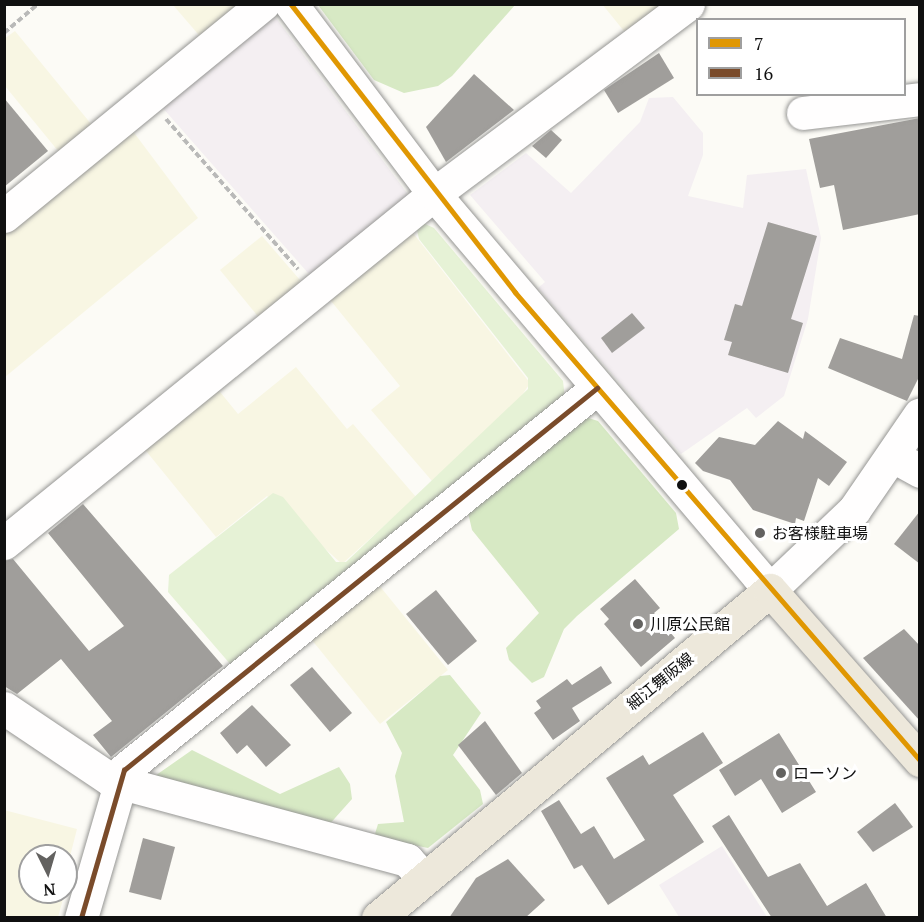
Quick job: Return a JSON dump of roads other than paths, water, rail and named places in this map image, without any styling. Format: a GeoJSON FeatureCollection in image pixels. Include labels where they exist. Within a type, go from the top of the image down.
{"type":"FeatureCollection","features":[{"type":"Feature","properties":{"kind":"main road"},"geometry":{"type":"LineString","coordinates":[[770,590],[920,760]]}},
{"type":"Feature","properties":{"kind":"main road","name":"細江舞阪線"},"geometry":{"type":"LineString","coordinates":[[378,918],[423,877],[770,590]]}},
{"type":"Feature","properties":{"kind":"street"},"geometry":{"type":"LineString","coordinates":[[4,216],[262,4]]}},
{"type":"Feature","properties":{"kind":"street"},"geometry":{"type":"LineString","coordinates":[[291,4],[434,194],[770,590],[854,510],[907,464],[920,414]]}},
{"type":"Feature","properties":{"kind":"street"},"geometry":{"type":"LineString","coordinates":[[4,543],[434,194],[688,4]]}},
{"type":"Feature","properties":{"kind":"street"},"geometry":{"type":"LineString","coordinates":[[803,113],[920,99]]}},
{"type":"Feature","properties":{"kind":"street"},"geometry":{"type":"LineString","coordinates":[[81,918],[124,770],[597,388]]}},
{"type":"Feature","properties":{"kind":"street"},"geometry":{"type":"LineString","coordinates":[[4,708],[119,783],[407,860],[423,877]]}},
{"type":"Feature","properties":{"kind":"place","name":"お客様駐車場"},"geometry":{"type":"Point","coordinates":[760,533]}},
{"type":"Feature","properties":{"kind":"place","name":"川原公民館"},"geometry":{"type":"Point","coordinates":[638,624]}},
{"type":"Feature","properties":{"kind":"place","name":"ローソン"},"geometry":{"type":"Point","coordinates":[781,773]}}]}
